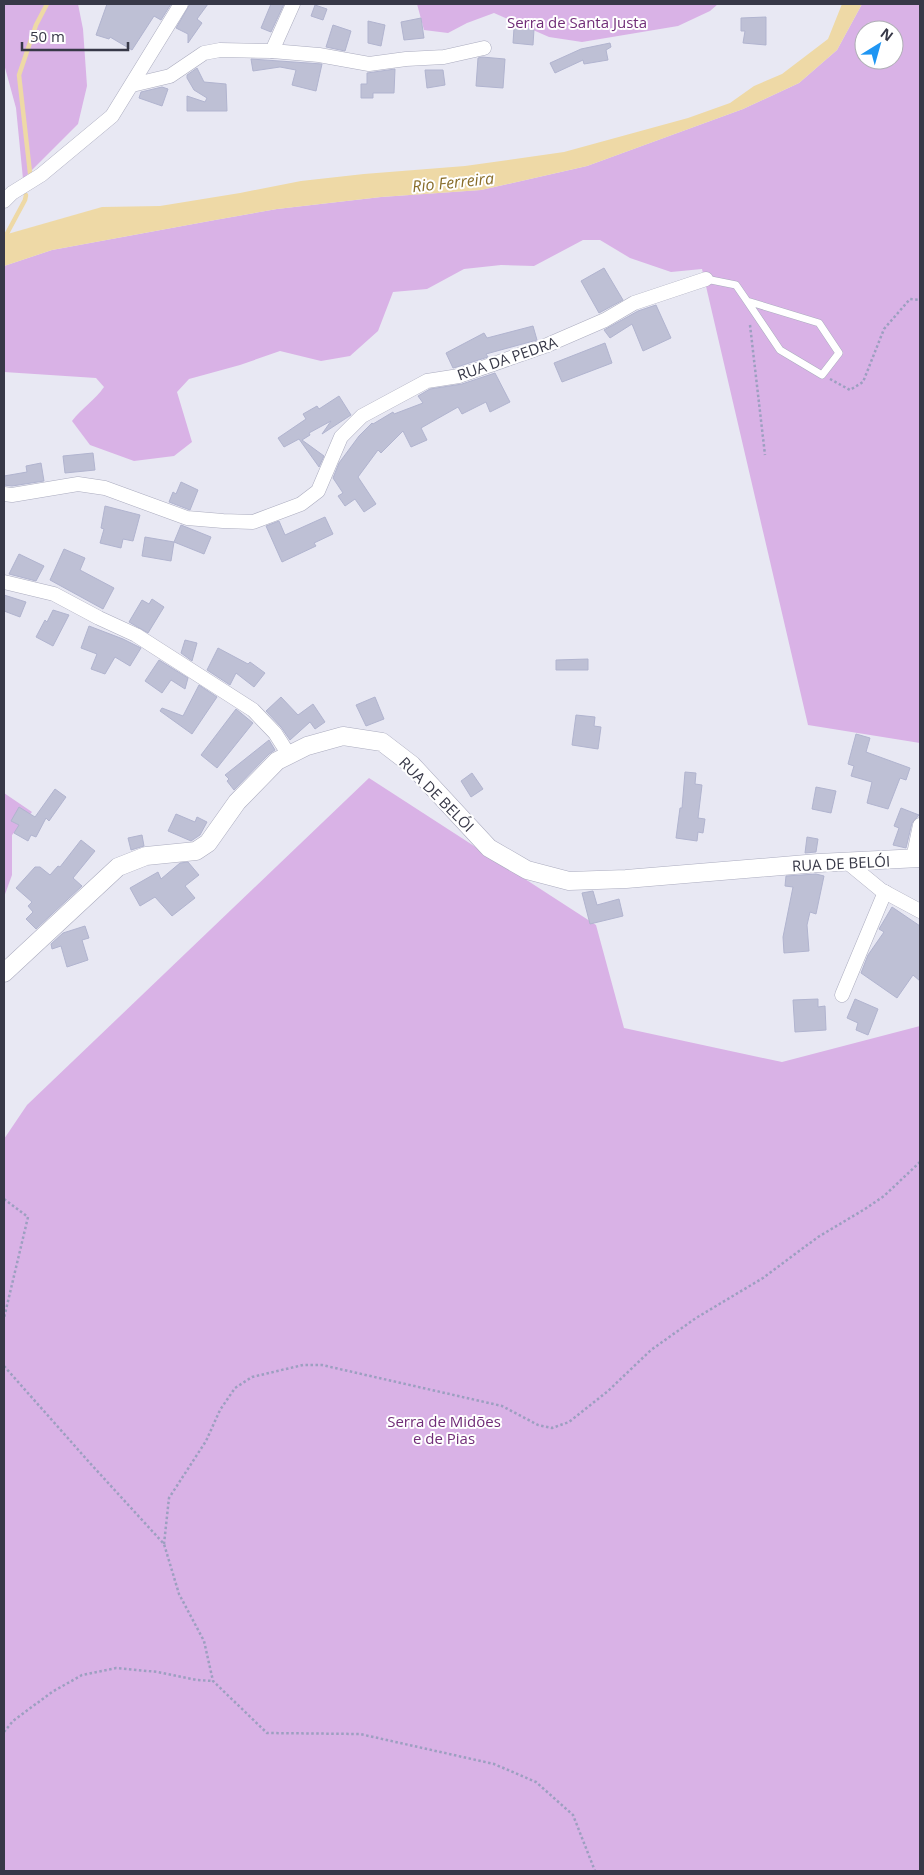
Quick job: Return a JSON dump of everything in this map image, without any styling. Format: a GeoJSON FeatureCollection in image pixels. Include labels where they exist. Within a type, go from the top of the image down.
{"type":"FeatureCollection","features":[{"type":"Feature","properties":{"kind":"street"},"geometry":{"type":"LineString","coordinates":[[4,201],[12,193],[41,175],[112,116],[181,4]]}},
{"type":"Feature","properties":{"kind":"street"},"geometry":{"type":"LineString","coordinates":[[272,51],[293,4]]}},
{"type":"Feature","properties":{"kind":"street"},"geometry":{"type":"LineString","coordinates":[[132,85],[170,76],[204,53],[220,50],[272,51],[319,55],[369,64],[406,59],[444,57],[484,48]]}},
{"type":"Feature","properties":{"kind":"street","name":"RUA DA PEDRA"},"geometry":{"type":"LineString","coordinates":[[4,494],[12,495],[78,484],[105,488],[187,518],[253,522],[301,504],[318,491],[341,437],[362,416],[427,381],[459,376],[545,346],[605,320],[634,303],[706,279]]}},
{"type":"Feature","properties":{"kind":"street"},"geometry":{"type":"LineString","coordinates":[[4,582],[54,594],[136,635],[253,710],[275,734],[289,755]]}},
{"type":"Feature","properties":{"kind":"street","name":"RUA DE BELÓI"},"geometry":{"type":"LineString","coordinates":[[4,973],[118,867],[146,856],[196,851],[208,843],[237,802],[278,760],[307,746],[343,736],[382,742],[412,765],[489,848],[527,870],[569,881],[626,879],[848,862],[916,859]]}},
{"type":"Feature","properties":{"kind":"street"},"geometry":{"type":"LineString","coordinates":[[916,859],[920,825]]}},
{"type":"Feature","properties":{"kind":"street"},"geometry":{"type":"LineString","coordinates":[[848,862],[885,892],[920,912]]}},
{"type":"Feature","properties":{"kind":"street"},"geometry":{"type":"LineString","coordinates":[[842,995],[885,892]]}},
{"type":"Feature","properties":{"kind":"lane"},"geometry":{"type":"LineString","coordinates":[[706,279],[736,286],[780,350],[822,375],[839,353],[820,323],[747,301]]}},
{"type":"Feature","properties":{"kind":"path"},"geometry":{"type":"LineString","coordinates":[[822,375],[850,390],[863,382],[884,329],[910,299],[920,300]]}},
{"type":"Feature","properties":{"kind":"path"},"geometry":{"type":"LineString","coordinates":[[747,301],[765,454]]}},
{"type":"Feature","properties":{"kind":"path"},"geometry":{"type":"LineString","coordinates":[[595,1871],[573,1815],[536,1782],[494,1764],[360,1734],[267,1733],[213,1681],[204,1642],[179,1594],[164,1544],[169,1498],[206,1441],[220,1410],[236,1388],[252,1377],[302,1365],[322,1365],[502,1406],[538,1425],[552,1428],[569,1422],[608,1391],[651,1350],[696,1318],[763,1278],[818,1237],[884,1196],[920,1162]]}},
{"type":"Feature","properties":{"kind":"path"},"geometry":{"type":"LineString","coordinates":[[4,1199],[28,1217],[4,1318]]}},
{"type":"Feature","properties":{"kind":"path"},"geometry":{"type":"LineString","coordinates":[[4,1366],[164,1544]]}},
{"type":"Feature","properties":{"kind":"path"},"geometry":{"type":"LineString","coordinates":[[4,1732],[13,1721],[52,1692],[82,1675],[116,1668],[158,1672],[197,1680],[213,1681]]}},
{"type":"Feature","properties":{"kind":"green space"},"geometry":{"type":"Polygon","coordinates":[[[4,4],[78,4],[83,29],[87,86],[78,124],[23,179],[16,108],[4,64],[4,4]]]}},
{"type":"Feature","properties":{"kind":"green space","name":"Serra de Santa Justa"},"geometry":{"type":"Polygon","coordinates":[[[417,4],[718,4],[710,11],[678,26],[582,42],[549,37],[494,13],[467,23],[448,33],[424,30],[417,4]]]}},
{"type":"Feature","properties":{"kind":"green space"},"geometry":{"type":"Polygon","coordinates":[[[862,4],[920,4],[920,743],[808,725],[702,269],[671,272],[630,258],[600,240],[583,240],[534,266],[501,265],[464,269],[427,289],[393,292],[378,331],[350,356],[321,361],[280,351],[240,365],[189,379],[177,392],[192,442],[174,456],[134,461],[90,445],[72,421],[104,387],[96,378],[4,372],[4,266],[52,250],[277,209],[381,197],[481,190],[587,166],[743,109],[799,83],[837,50],[862,4]]]}},
{"type":"Feature","properties":{"kind":"green space","name":"Serra de Midões e de Pias"},"geometry":{"type":"Polygon","coordinates":[[[369,778],[596,925],[624,1028],[782,1062],[920,1026],[920,1871],[4,1871],[4,1139],[27,1105],[369,778]]]}},
{"type":"Feature","properties":{"kind":"green space"},"geometry":{"type":"Polygon","coordinates":[[[4,793],[32,812],[12,835],[12,875],[4,897],[4,793]]]}},
{"type":"Feature","properties":{"kind":"water","name":"Rio Ferreira"},"geometry":{"type":"Polygon","coordinates":[[[842,4],[862,4],[837,50],[799,83],[743,109],[587,166],[481,190],[381,197],[277,209],[52,250],[4,266],[4,235],[102,207],[160,206],[301,181],[465,166],[564,152],[688,118],[730,103],[754,86],[782,74],[828,39],[842,4]]]}},
{"type":"Feature","properties":{"kind":"building"},"geometry":{"type":"Polygon","coordinates":[[[107,4],[171,4],[161,20],[154,16],[132,50],[110,37],[109,39],[96,35],[107,4]]]}},
{"type":"Feature","properties":{"kind":"building"},"geometry":{"type":"Polygon","coordinates":[[[190,4],[208,4],[197,19],[202,23],[188,43],[188,34],[176,28],[190,4]]]}},
{"type":"Feature","properties":{"kind":"building"},"geometry":{"type":"Polygon","coordinates":[[[271,4],[284,4],[271,32],[261,28],[271,4]]]}},
{"type":"Feature","properties":{"kind":"building"},"geometry":{"type":"Polygon","coordinates":[[[315,5],[327,9],[323,20],[311,16],[315,5]]]}},
{"type":"Feature","properties":{"kind":"building"},"geometry":{"type":"Polygon","coordinates":[[[766,17],[766,45],[743,43],[745,31],[741,31],[741,18],[766,17]]]}},
{"type":"Feature","properties":{"kind":"building"},"geometry":{"type":"Polygon","coordinates":[[[421,18],[424,38],[404,40],[401,22],[421,18]]]}},
{"type":"Feature","properties":{"kind":"building"},"geometry":{"type":"Polygon","coordinates":[[[368,21],[385,25],[381,46],[368,43],[368,21]]]}},
{"type":"Feature","properties":{"kind":"building"},"geometry":{"type":"Polygon","coordinates":[[[333,25],[351,31],[345,51],[326,47],[333,25]]]}},
{"type":"Feature","properties":{"kind":"building"},"geometry":{"type":"Polygon","coordinates":[[[514,28],[534,29],[533,45],[513,43],[514,28]]]}},
{"type":"Feature","properties":{"kind":"building"},"geometry":{"type":"Polygon","coordinates":[[[610,43],[611,47],[606,50],[608,60],[584,64],[583,60],[555,73],[550,63],[581,49],[610,43]]]}},
{"type":"Feature","properties":{"kind":"building"},"geometry":{"type":"Polygon","coordinates":[[[478,58],[505,59],[503,88],[476,86],[478,58]]]}},
{"type":"Feature","properties":{"kind":"building"},"geometry":{"type":"Polygon","coordinates":[[[251,59],[322,64],[316,91],[292,85],[296,70],[280,67],[253,71],[251,59]]]}},
{"type":"Feature","properties":{"kind":"building"},"geometry":{"type":"Polygon","coordinates":[[[197,68],[204,82],[226,84],[227,111],[187,111],[187,96],[205,102],[207,98],[194,90],[187,78],[187,75],[197,68]]]}},
{"type":"Feature","properties":{"kind":"building"},"geometry":{"type":"Polygon","coordinates":[[[395,69],[394,93],[373,93],[373,98],[361,98],[361,84],[367,84],[367,73],[395,69]]]}},
{"type":"Feature","properties":{"kind":"building"},"geometry":{"type":"Polygon","coordinates":[[[425,70],[443,70],[445,85],[427,88],[425,70]]]}},
{"type":"Feature","properties":{"kind":"building"},"geometry":{"type":"Polygon","coordinates":[[[162,87],[168,89],[162,106],[139,98],[141,92],[162,87]]]}},
{"type":"Feature","properties":{"kind":"building"},"geometry":{"type":"Polygon","coordinates":[[[604,268],[623,300],[599,313],[581,281],[604,268]]]}},
{"type":"Feature","properties":{"kind":"building"},"geometry":{"type":"Polygon","coordinates":[[[656,305],[671,338],[643,351],[632,324],[610,338],[604,330],[638,311],[656,305]]]}},
{"type":"Feature","properties":{"kind":"building"},"geometry":{"type":"Polygon","coordinates":[[[533,326],[537,340],[486,354],[488,357],[457,367],[453,368],[446,353],[484,333],[487,338],[533,326]]]}},
{"type":"Feature","properties":{"kind":"building"},"geometry":{"type":"Polygon","coordinates":[[[605,343],[612,363],[562,382],[554,363],[605,343]]]}},
{"type":"Feature","properties":{"kind":"building"},"geometry":{"type":"Polygon","coordinates":[[[495,373],[510,402],[490,412],[486,402],[462,414],[458,407],[421,428],[427,440],[411,447],[403,431],[381,453],[378,450],[358,477],[376,504],[364,512],[355,499],[345,506],[338,496],[343,493],[333,478],[339,463],[359,436],[372,423],[393,412],[394,414],[423,403],[418,396],[430,389],[462,384],[495,373]]]}},
{"type":"Feature","properties":{"kind":"building"},"geometry":{"type":"Polygon","coordinates":[[[339,396],[351,415],[322,434],[331,421],[309,433],[310,435],[302,440],[324,456],[319,467],[299,439],[284,447],[278,438],[306,419],[303,414],[317,406],[319,409],[339,396]]]}},
{"type":"Feature","properties":{"kind":"building"},"geometry":{"type":"Polygon","coordinates":[[[93,453],[95,470],[65,473],[63,456],[93,453]]]}},
{"type":"Feature","properties":{"kind":"building"},"geometry":{"type":"Polygon","coordinates":[[[41,463],[44,481],[12,486],[4,485],[4,476],[27,472],[26,466],[41,463]]]}},
{"type":"Feature","properties":{"kind":"building"},"geometry":{"type":"Polygon","coordinates":[[[181,482],[198,490],[190,510],[169,502],[173,492],[176,494],[181,482]]]}},
{"type":"Feature","properties":{"kind":"building"},"geometry":{"type":"Polygon","coordinates":[[[105,506],[140,515],[133,541],[123,539],[121,548],[100,543],[104,529],[101,528],[105,506]]]}},
{"type":"Feature","properties":{"kind":"building"},"geometry":{"type":"Polygon","coordinates":[[[325,517],[333,534],[314,543],[316,546],[282,562],[266,526],[279,521],[285,535],[325,517]]]}},
{"type":"Feature","properties":{"kind":"building"},"geometry":{"type":"Polygon","coordinates":[[[181,525],[211,537],[204,554],[174,542],[181,525]]]}},
{"type":"Feature","properties":{"kind":"building"},"geometry":{"type":"Polygon","coordinates":[[[145,537],[174,542],[171,561],[142,556],[145,537]]]}},
{"type":"Feature","properties":{"kind":"building"},"geometry":{"type":"Polygon","coordinates":[[[64,549],[85,558],[80,570],[114,588],[103,609],[50,580],[64,549]]]}},
{"type":"Feature","properties":{"kind":"building"},"geometry":{"type":"Polygon","coordinates":[[[19,554],[44,566],[36,581],[9,574],[19,554]]]}},
{"type":"Feature","properties":{"kind":"building"},"geometry":{"type":"Polygon","coordinates":[[[4,595],[26,602],[20,617],[4,611],[4,595]]]}},
{"type":"Feature","properties":{"kind":"building"},"geometry":{"type":"Polygon","coordinates":[[[152,599],[164,607],[148,633],[129,622],[142,600],[149,604],[152,599]]]}},
{"type":"Feature","properties":{"kind":"building"},"geometry":{"type":"Polygon","coordinates":[[[53,610],[69,615],[53,646],[36,637],[53,610]]]}},
{"type":"Feature","properties":{"kind":"building"},"geometry":{"type":"Polygon","coordinates":[[[89,626],[141,648],[130,666],[115,657],[105,674],[91,669],[97,654],[81,648],[89,626]]]}},
{"type":"Feature","properties":{"kind":"building"},"geometry":{"type":"Polygon","coordinates":[[[185,640],[197,643],[192,661],[181,653],[185,640]]]}},
{"type":"Feature","properties":{"kind":"building"},"geometry":{"type":"Polygon","coordinates":[[[218,648],[248,664],[250,662],[265,673],[254,687],[236,673],[230,685],[207,670],[218,648]]]}},
{"type":"Feature","properties":{"kind":"building"},"geometry":{"type":"Polygon","coordinates":[[[588,659],[588,670],[556,670],[556,660],[588,659]]]}},
{"type":"Feature","properties":{"kind":"building"},"geometry":{"type":"Polygon","coordinates":[[[159,660],[188,678],[185,689],[171,680],[162,693],[145,681],[159,660]]]}},
{"type":"Feature","properties":{"kind":"building"},"geometry":{"type":"Polygon","coordinates":[[[199,685],[217,697],[192,734],[160,711],[162,708],[183,716],[199,685]]]}},
{"type":"Feature","properties":{"kind":"building"},"geometry":{"type":"Polygon","coordinates":[[[281,697],[298,715],[313,704],[325,722],[315,729],[310,722],[290,740],[266,711],[281,697]]]}},
{"type":"Feature","properties":{"kind":"building"},"geometry":{"type":"Polygon","coordinates":[[[375,697],[384,719],[366,726],[356,705],[375,697]]]}},
{"type":"Feature","properties":{"kind":"building"},"geometry":{"type":"Polygon","coordinates":[[[236,709],[253,723],[217,768],[201,755],[236,709]]]}},
{"type":"Feature","properties":{"kind":"building"},"geometry":{"type":"Polygon","coordinates":[[[576,715],[595,717],[594,726],[601,727],[598,749],[572,745],[576,715]]]}},
{"type":"Feature","properties":{"kind":"building"},"geometry":{"type":"Polygon","coordinates":[[[856,734],[870,738],[866,752],[910,768],[906,780],[900,778],[888,809],[867,803],[872,782],[851,776],[854,766],[848,764],[856,734]]]}},
{"type":"Feature","properties":{"kind":"building"},"geometry":{"type":"Polygon","coordinates":[[[269,740],[275,750],[234,790],[225,775],[269,740]]]}},
{"type":"Feature","properties":{"kind":"building"},"geometry":{"type":"Polygon","coordinates":[[[685,772],[696,773],[695,784],[702,785],[698,818],[705,819],[703,833],[698,832],[697,841],[676,838],[680,808],[682,808],[685,772]]]}},
{"type":"Feature","properties":{"kind":"building"},"geometry":{"type":"Polygon","coordinates":[[[472,773],[483,789],[471,797],[461,781],[472,773]]]}},
{"type":"Feature","properties":{"kind":"building"},"geometry":{"type":"Polygon","coordinates":[[[816,787],[836,791],[831,813],[812,809],[816,787]]]}},
{"type":"Feature","properties":{"kind":"building"},"geometry":{"type":"Polygon","coordinates":[[[55,789],[66,797],[49,821],[46,818],[36,837],[31,835],[28,841],[14,833],[19,825],[11,821],[19,807],[35,817],[55,789]]]}},
{"type":"Feature","properties":{"kind":"building"},"geometry":{"type":"Polygon","coordinates":[[[901,808],[919,815],[912,823],[906,848],[893,845],[899,828],[894,826],[901,808]]]}},
{"type":"Feature","properties":{"kind":"building"},"geometry":{"type":"Polygon","coordinates":[[[176,814],[195,822],[197,817],[207,822],[200,835],[191,841],[168,831],[176,814]]]}},
{"type":"Feature","properties":{"kind":"building"},"geometry":{"type":"Polygon","coordinates":[[[142,835],[144,846],[131,850],[128,838],[142,835]]]}},
{"type":"Feature","properties":{"kind":"building"},"geometry":{"type":"Polygon","coordinates":[[[807,837],[818,839],[816,852],[805,853],[807,837]]]}},
{"type":"Feature","properties":{"kind":"building"},"geometry":{"type":"Polygon","coordinates":[[[81,840],[95,851],[73,878],[82,886],[36,929],[26,919],[33,912],[28,906],[32,902],[16,888],[35,867],[40,867],[50,875],[58,866],[60,867],[81,840]]]}},
{"type":"Feature","properties":{"kind":"building"},"geometry":{"type":"Polygon","coordinates":[[[188,862],[199,875],[185,886],[195,898],[172,916],[155,897],[140,906],[130,888],[158,872],[161,879],[180,863],[188,862]]]}},
{"type":"Feature","properties":{"kind":"building"},"geometry":{"type":"Polygon","coordinates":[[[816,874],[824,876],[816,914],[810,912],[807,925],[809,951],[784,953],[783,937],[793,887],[785,886],[786,876],[816,874]]]}},
{"type":"Feature","properties":{"kind":"building"},"geometry":{"type":"Polygon","coordinates":[[[593,891],[597,905],[619,899],[623,916],[590,924],[582,893],[593,891]]]}},
{"type":"Feature","properties":{"kind":"building"},"geometry":{"type":"Polygon","coordinates":[[[892,907],[920,926],[920,981],[913,975],[897,998],[861,973],[868,955],[884,932],[879,929],[892,907]]]}},
{"type":"Feature","properties":{"kind":"building"},"geometry":{"type":"Polygon","coordinates":[[[85,926],[89,938],[82,940],[88,960],[67,967],[61,946],[52,949],[51,944],[63,933],[85,926]]]}},
{"type":"Feature","properties":{"kind":"building"},"geometry":{"type":"Polygon","coordinates":[[[818,999],[818,1007],[825,1006],[826,1030],[795,1032],[793,1000],[818,999]]]}},
{"type":"Feature","properties":{"kind":"building"},"geometry":{"type":"Polygon","coordinates":[[[855,999],[878,1009],[868,1035],[856,1030],[858,1023],[847,1018],[855,999]]]}},
{"type":"Feature","properties":{"kind":"waterway"},"geometry":{"type":"LineString","coordinates":[[30,173],[19,75],[36,25],[47,4]]}},
{"type":"Feature","properties":{"kind":"waterway"},"geometry":{"type":"LineString","coordinates":[[4,239],[26,195]]}}]}
